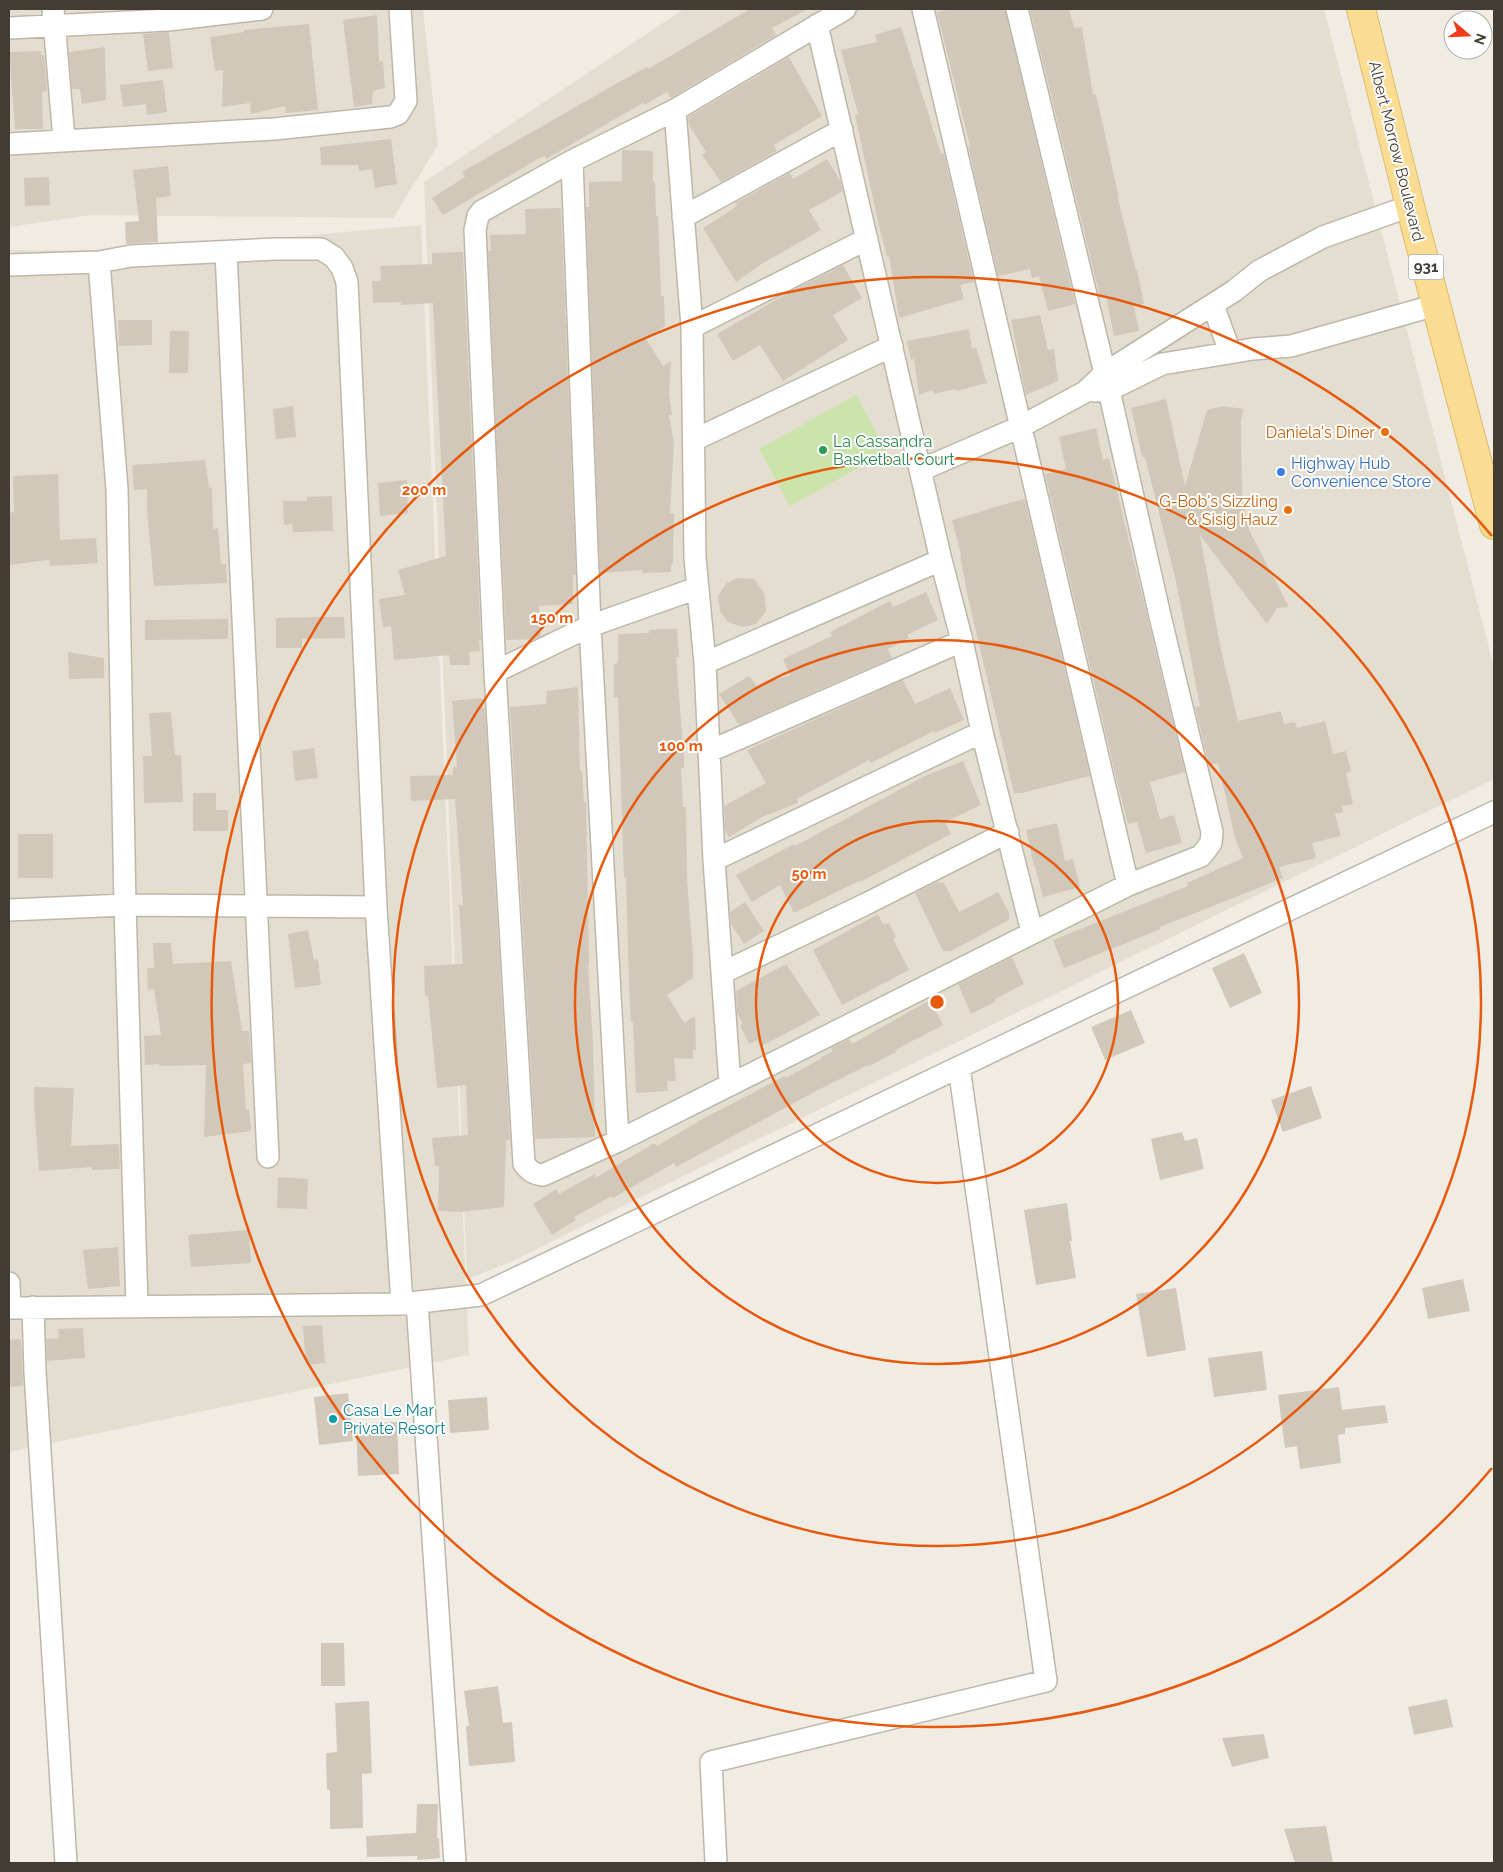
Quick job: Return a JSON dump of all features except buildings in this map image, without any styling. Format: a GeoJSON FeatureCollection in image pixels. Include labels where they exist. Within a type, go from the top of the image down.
{"type":"FeatureCollection","features":[{"type":"Feature","properties":{"kind":"main road","name":"Albert Morrow Boulevard"},"geometry":{"type":"LineString","coordinates":[[1361,9],[1410,206],[1494,525]]}},
{"type":"Feature","properties":{"kind":"street"},"geometry":{"type":"LineString","coordinates":[[9,28],[54,17],[262,9]]}},
{"type":"Feature","properties":{"kind":"street"},"geometry":{"type":"LineString","coordinates":[[9,144],[274,129],[390,118],[398,114],[406,101],[400,9]]}},
{"type":"Feature","properties":{"kind":"street"},"geometry":{"type":"LineString","coordinates":[[845,9],[675,110],[572,162],[482,211],[477,220],[475,230],[495,672],[524,1164],[531,1172],[543,1175],[618,1140],[1128,885],[1201,856],[1211,843],[1212,832],[1160,616],[1107,381],[1017,9]]}},
{"type":"Feature","properties":{"kind":"street"},"geometry":{"type":"LineString","coordinates":[[923,9],[1128,885]]}},
{"type":"Feature","properties":{"kind":"street"},"geometry":{"type":"LineString","coordinates":[[54,17],[64,140]]}},
{"type":"Feature","properties":{"kind":"street"},"geometry":{"type":"LineString","coordinates":[[817,25],[941,560],[1032,932]]}},
{"type":"Feature","properties":{"kind":"street"},"geometry":{"type":"LineString","coordinates":[[675,110],[692,327],[695,558],[705,663],[714,860],[730,1085]]}},
{"type":"Feature","properties":{"kind":"street"},"geometry":{"type":"LineString","coordinates":[[684,217],[842,130]]}},
{"type":"Feature","properties":{"kind":"street"},"geometry":{"type":"LineString","coordinates":[[572,162],[590,626],[618,1140]]}},
{"type":"Feature","properties":{"kind":"street"},"geometry":{"type":"LineString","coordinates":[[921,470],[1020,427],[1107,381],[1259,271],[1323,237],[1410,206]]}},
{"type":"Feature","properties":{"kind":"street"},"geometry":{"type":"LineString","coordinates":[[692,327],[867,239]]}},
{"type":"Feature","properties":{"kind":"street"},"geometry":{"type":"LineString","coordinates":[[9,265],[99,262],[131,256],[321,249],[334,257],[342,268],[347,282],[376,907],[455,1863]]}},
{"type":"Feature","properties":{"kind":"street"},"geometry":{"type":"LineString","coordinates":[[226,252],[268,1157]]}},
{"type":"Feature","properties":{"kind":"street"},"geometry":{"type":"LineString","coordinates":[[99,262],[117,489],[125,905],[137,1306]]}},
{"type":"Feature","properties":{"kind":"street"},"geometry":{"type":"LineString","coordinates":[[1107,381],[1162,364],[1230,352],[1291,346],[1436,304]]}},
{"type":"Feature","properties":{"kind":"street"},"geometry":{"type":"LineString","coordinates":[[1213,305],[1230,352]]}},
{"type":"Feature","properties":{"kind":"street"},"geometry":{"type":"LineString","coordinates":[[694,440],[892,346]]}},
{"type":"Feature","properties":{"kind":"street"},"geometry":{"type":"LineString","coordinates":[[705,663],[941,560]]}},
{"type":"Feature","properties":{"kind":"street"},"geometry":{"type":"LineString","coordinates":[[495,672],[590,626],[697,588]]}},
{"type":"Feature","properties":{"kind":"street"},"geometry":{"type":"LineString","coordinates":[[710,751],[962,641]]}},
{"type":"Feature","properties":{"kind":"street"},"geometry":{"type":"LineString","coordinates":[[714,860],[982,732]]}},
{"type":"Feature","properties":{"kind":"street"},"geometry":{"type":"LineString","coordinates":[[9,1282],[9,1308],[409,1303],[482,1295],[1494,812]]}},
{"type":"Feature","properties":{"kind":"street"},"geometry":{"type":"LineString","coordinates":[[722,973],[866,904],[1008,832]]}},
{"type":"Feature","properties":{"kind":"street"},"geometry":{"type":"LineString","coordinates":[[9,910],[125,905],[376,907]]}},
{"type":"Feature","properties":{"kind":"street"},"geometry":{"type":"LineString","coordinates":[[716,1863],[710,1762],[1046,1681],[959,1067]]}},
{"type":"Feature","properties":{"kind":"street"},"geometry":{"type":"LineString","coordinates":[[33,1307],[35,1372],[66,1863]]}},
{"type":"Feature","properties":{"kind":"shaded area"},"geometry":{"type":"Polygon","coordinates":[[[9,9],[423,9],[438,145],[393,218],[92,215],[9,227],[9,9]]]}},
{"type":"Feature","properties":{"kind":"shaded area"},"geometry":{"type":"Polygon","coordinates":[[[684,9],[1324,9],[1494,667],[1494,779],[511,1262],[467,1279],[424,182],[684,9]]]}},
{"type":"Feature","properties":{"kind":"shaded area"},"geometry":{"type":"Polygon","coordinates":[[[421,225],[469,1355],[9,1452],[9,250],[138,251],[421,225]]]}},
{"type":"Feature","properties":{"kind":"green space","name":"La Cassandra Basketball Court"},"geometry":{"type":"Polygon","coordinates":[[[856,395],[887,452],[790,506],[759,449],[856,395]]]}},
{"type":"Feature","properties":{"kind":"place","name":"Daniela's Diner"},"geometry":{"type":"Point","coordinates":[1385,432]}},
{"type":"Feature","properties":{"kind":"place","name":"La Cassandra Basketball Court"},"geometry":{"type":"Point","coordinates":[823,450]}},
{"type":"Feature","properties":{"kind":"place","name":"Highway Hub Convenience Store"},"geometry":{"type":"Point","coordinates":[1281,472]}},
{"type":"Feature","properties":{"kind":"place","name":"G-Bob's Sizzling & Sisig Hauz"},"geometry":{"type":"Point","coordinates":[1288,510]}},
{"type":"Feature","properties":{"kind":"place","name":"Casa Le Mar Private Resort"},"geometry":{"type":"Point","coordinates":[333,1419]}}]}
